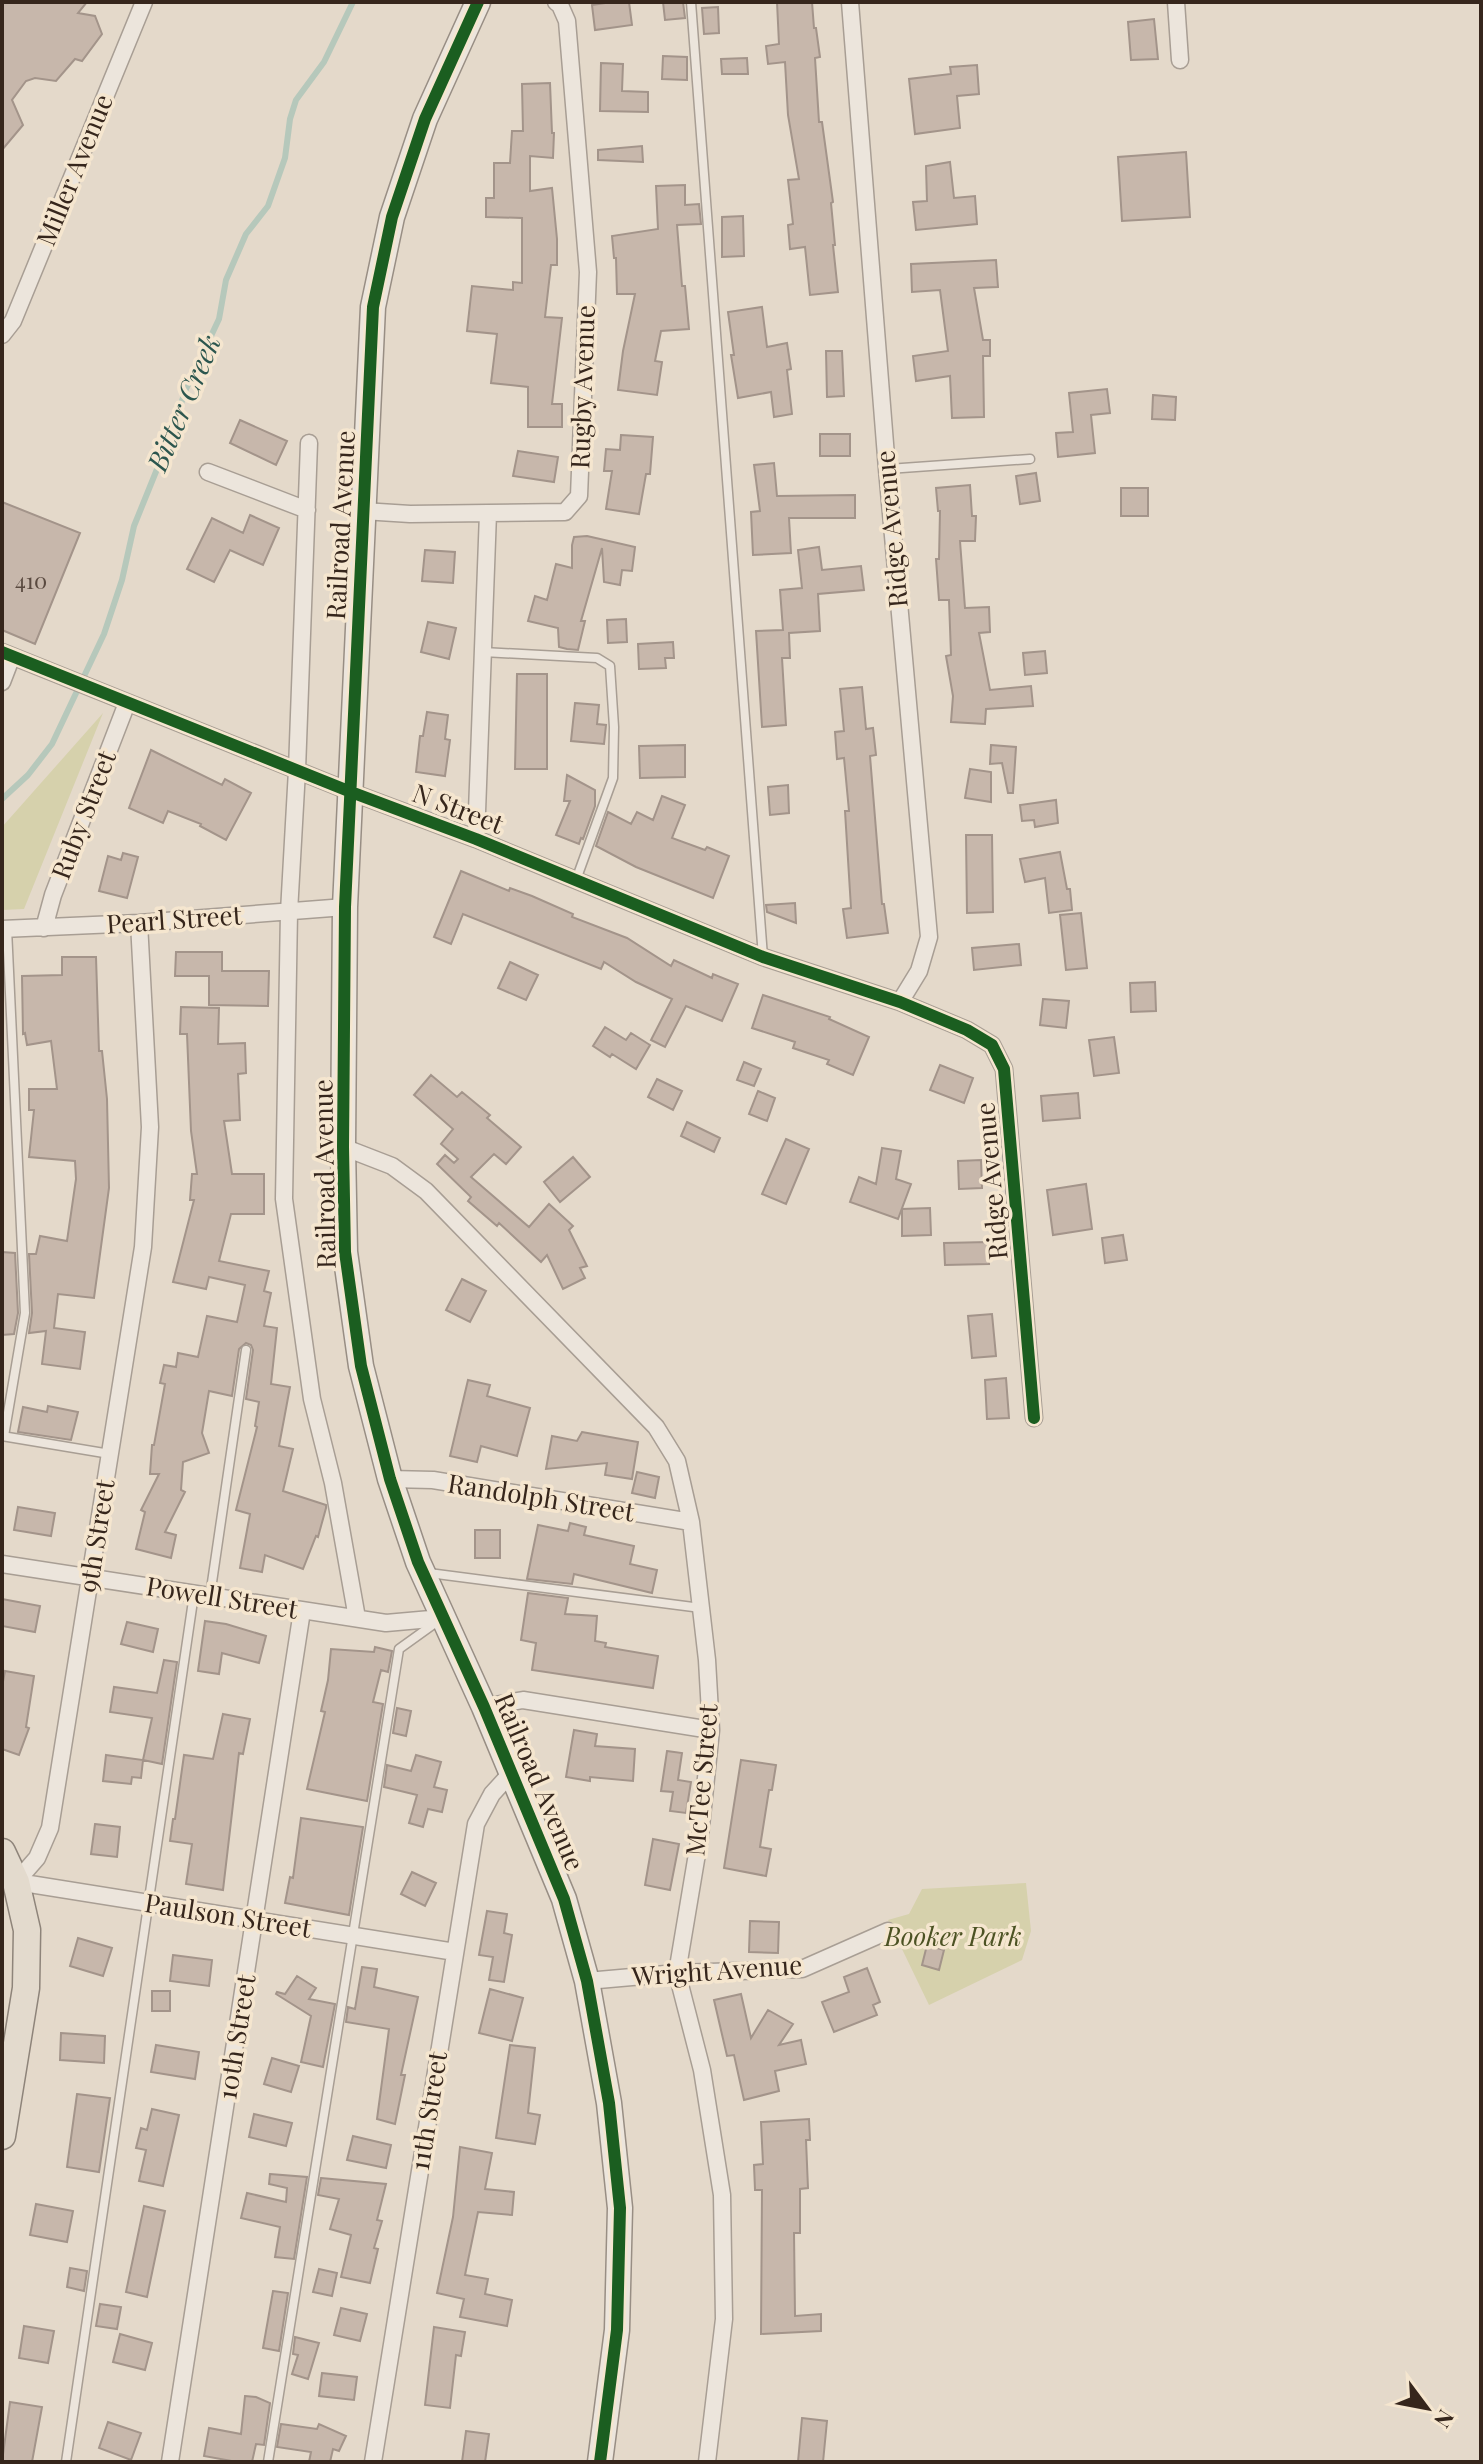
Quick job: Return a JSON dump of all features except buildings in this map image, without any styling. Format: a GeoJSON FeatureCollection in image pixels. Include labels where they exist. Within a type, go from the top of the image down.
{"type":"FeatureCollection","features":[{"type":"Feature","properties":{"kind":"main road"},"geometry":{"type":"LineString","coordinates":[[2,1852],[27,1930],[26,1988],[2,2136]]}},
{"type":"Feature","properties":{"kind":"street","name":"Miller Avenue"},"geometry":{"type":"LineString","coordinates":[[2,335],[13,321],[144,2]]}},
{"type":"Feature","properties":{"kind":"street","name":"Railroad Avenue"},"geometry":{"type":"LineString","coordinates":[[478,2],[425,119],[392,217],[373,307],[345,907],[345,1252],[359,1352],[390,1479],[422,1573],[484,1707],[564,1899],[587,1981],[609,2103],[620,2208],[617,2330],[600,2462]]}},
{"type":"Feature","properties":{"kind":"street","name":"Ridge Avenue"},"geometry":{"type":"LineString","coordinates":[[850,2],[887,469],[929,937],[919,971],[900,1002],[967,1030],[992,1045],[1004,1069],[1034,1418]]}},
{"type":"Feature","properties":{"kind":"street"},"geometry":{"type":"LineString","coordinates":[[1176,2],[1180,60]]}},
{"type":"Feature","properties":{"kind":"street","name":"Rugby Avenue"},"geometry":{"type":"LineString","coordinates":[[363,511],[410,514],[565,512],[579,496],[588,272],[567,21],[560,3]]}},
{"type":"Feature","properties":{"kind":"street"},"geometry":{"type":"LineString","coordinates":[[309,443],[289,912],[284,1199],[312,1399],[333,1483],[357,1618]]}},
{"type":"Feature","properties":{"kind":"street"},"geometry":{"type":"LineString","coordinates":[[208,472],[307,510]]}},
{"type":"Feature","properties":{"kind":"street"},"geometry":{"type":"LineString","coordinates":[[476,839],[488,513]]}},
{"type":"Feature","properties":{"kind":"street","name":"N Street"},"geometry":{"type":"LineString","coordinates":[[7,654],[476,839],[763,957],[900,1002]]}},
{"type":"Feature","properties":{"kind":"street"},"geometry":{"type":"LineString","coordinates":[[2,682],[7,654]]}},
{"type":"Feature","properties":{"kind":"street","name":"Ruby Street"},"geometry":{"type":"LineString","coordinates":[[44,928],[120,700]]}},
{"type":"Feature","properties":{"kind":"street","name":"Pearl Street"},"geometry":{"type":"LineString","coordinates":[[5,929],[139,923],[345,907]]}},
{"type":"Feature","properties":{"kind":"street","name":"9th Street"},"geometry":{"type":"LineString","coordinates":[[9,1881],[37,1858],[50,1828],[143,1247],[149,1142],[139,923]]}},
{"type":"Feature","properties":{"kind":"street","name":"McTee Street"},"geometry":{"type":"LineString","coordinates":[[343,1147],[392,1166],[426,1191],[656,1427],[677,1461],[691,1522],[702,1608],[711,1730],[700,1836],[677,1973],[702,2070],[722,2195],[724,2319],[707,2462]]}},
{"type":"Feature","properties":{"kind":"street","name":"Randolph Street"},"geometry":{"type":"LineString","coordinates":[[390,1479],[433,1480],[691,1522]]}},
{"type":"Feature","properties":{"kind":"street","name":"Powell Street"},"geometry":{"type":"LineString","coordinates":[[2,1564],[386,1623],[442,1618]]}},
{"type":"Feature","properties":{"kind":"street","name":"10th Street"},"geometry":{"type":"LineString","coordinates":[[170,2462],[302,1611]]}},
{"type":"Feature","properties":{"kind":"street"},"geometry":{"type":"LineString","coordinates":[[484,1707],[523,1700],[711,1730]]}},
{"type":"Feature","properties":{"kind":"street","name":"11th Street"},"geometry":{"type":"LineString","coordinates":[[373,2462],[476,1824],[492,1794],[512,1772]]}},
{"type":"Feature","properties":{"kind":"street","name":"Paulson Street"},"geometry":{"type":"LineString","coordinates":[[9,1881],[455,1952]]}},
{"type":"Feature","properties":{"kind":"street","name":"Wright Avenue"},"geometry":{"type":"LineString","coordinates":[[587,1981],[677,1973],[802,1969],[888,1931]]}},
{"type":"Feature","properties":{"kind":"lane"},"geometry":{"type":"LineString","coordinates":[[691,2],[763,957]]}},
{"type":"Feature","properties":{"kind":"lane"},"geometry":{"type":"LineString","coordinates":[[887,469],[1030,459]]}},
{"type":"Feature","properties":{"kind":"lane"},"geometry":{"type":"LineString","coordinates":[[483,652],[597,658],[610,666],[613,778],[576,880]]}},
{"type":"Feature","properties":{"kind":"lane"},"geometry":{"type":"LineString","coordinates":[[5,929],[25,1313],[3,1436],[110,1454]]}},
{"type":"Feature","properties":{"kind":"lane"},"geometry":{"type":"LineString","coordinates":[[66,2462],[150,1904],[246,1350]]}},
{"type":"Feature","properties":{"kind":"lane"},"geometry":{"type":"LineString","coordinates":[[422,1573],[702,1608]]}},
{"type":"Feature","properties":{"kind":"lane"},"geometry":{"type":"LineString","coordinates":[[268,2462],[399,1649],[442,1618]]}},
{"type":"Feature","properties":{"kind":"green space"},"geometry":{"type":"Polygon","coordinates":[[[103,713],[24,909],[2,910],[2,827],[103,713]]]}},
{"type":"Feature","properties":{"kind":"green space","name":"Booker Park"},"geometry":{"type":"Polygon","coordinates":[[[1026,1883],[1031,1931],[1022,1960],[929,2005],[888,1920],[909,1914],[922,1889],[1026,1883]]]}},
{"type":"Feature","properties":{"kind":"waterway","name":"Bitter Creek"},"geometry":{"type":"LineString","coordinates":[[2,799],[28,775],[52,744],[104,634],[122,580],[134,526],[186,389],[219,319],[226,280],[246,234],[268,206],[285,158],[296,100],[324,62],[353,2]]}},
{"type":"Feature","properties":{"kind":"cycle path"},"geometry":{"type":"LineString","coordinates":[[478,2],[425,119],[392,217],[373,307],[345,907],[345,1252],[361,1366],[390,1479],[418,1562],[484,1707],[564,1899],[587,1981],[609,2103],[620,2208],[617,2330],[600,2462]]}},
{"type":"Feature","properties":{"kind":"cycle path"},"geometry":{"type":"LineString","coordinates":[[2,652],[476,839],[763,957],[900,1002],[967,1030],[992,1045],[1004,1069],[1034,1418]]}}]}
